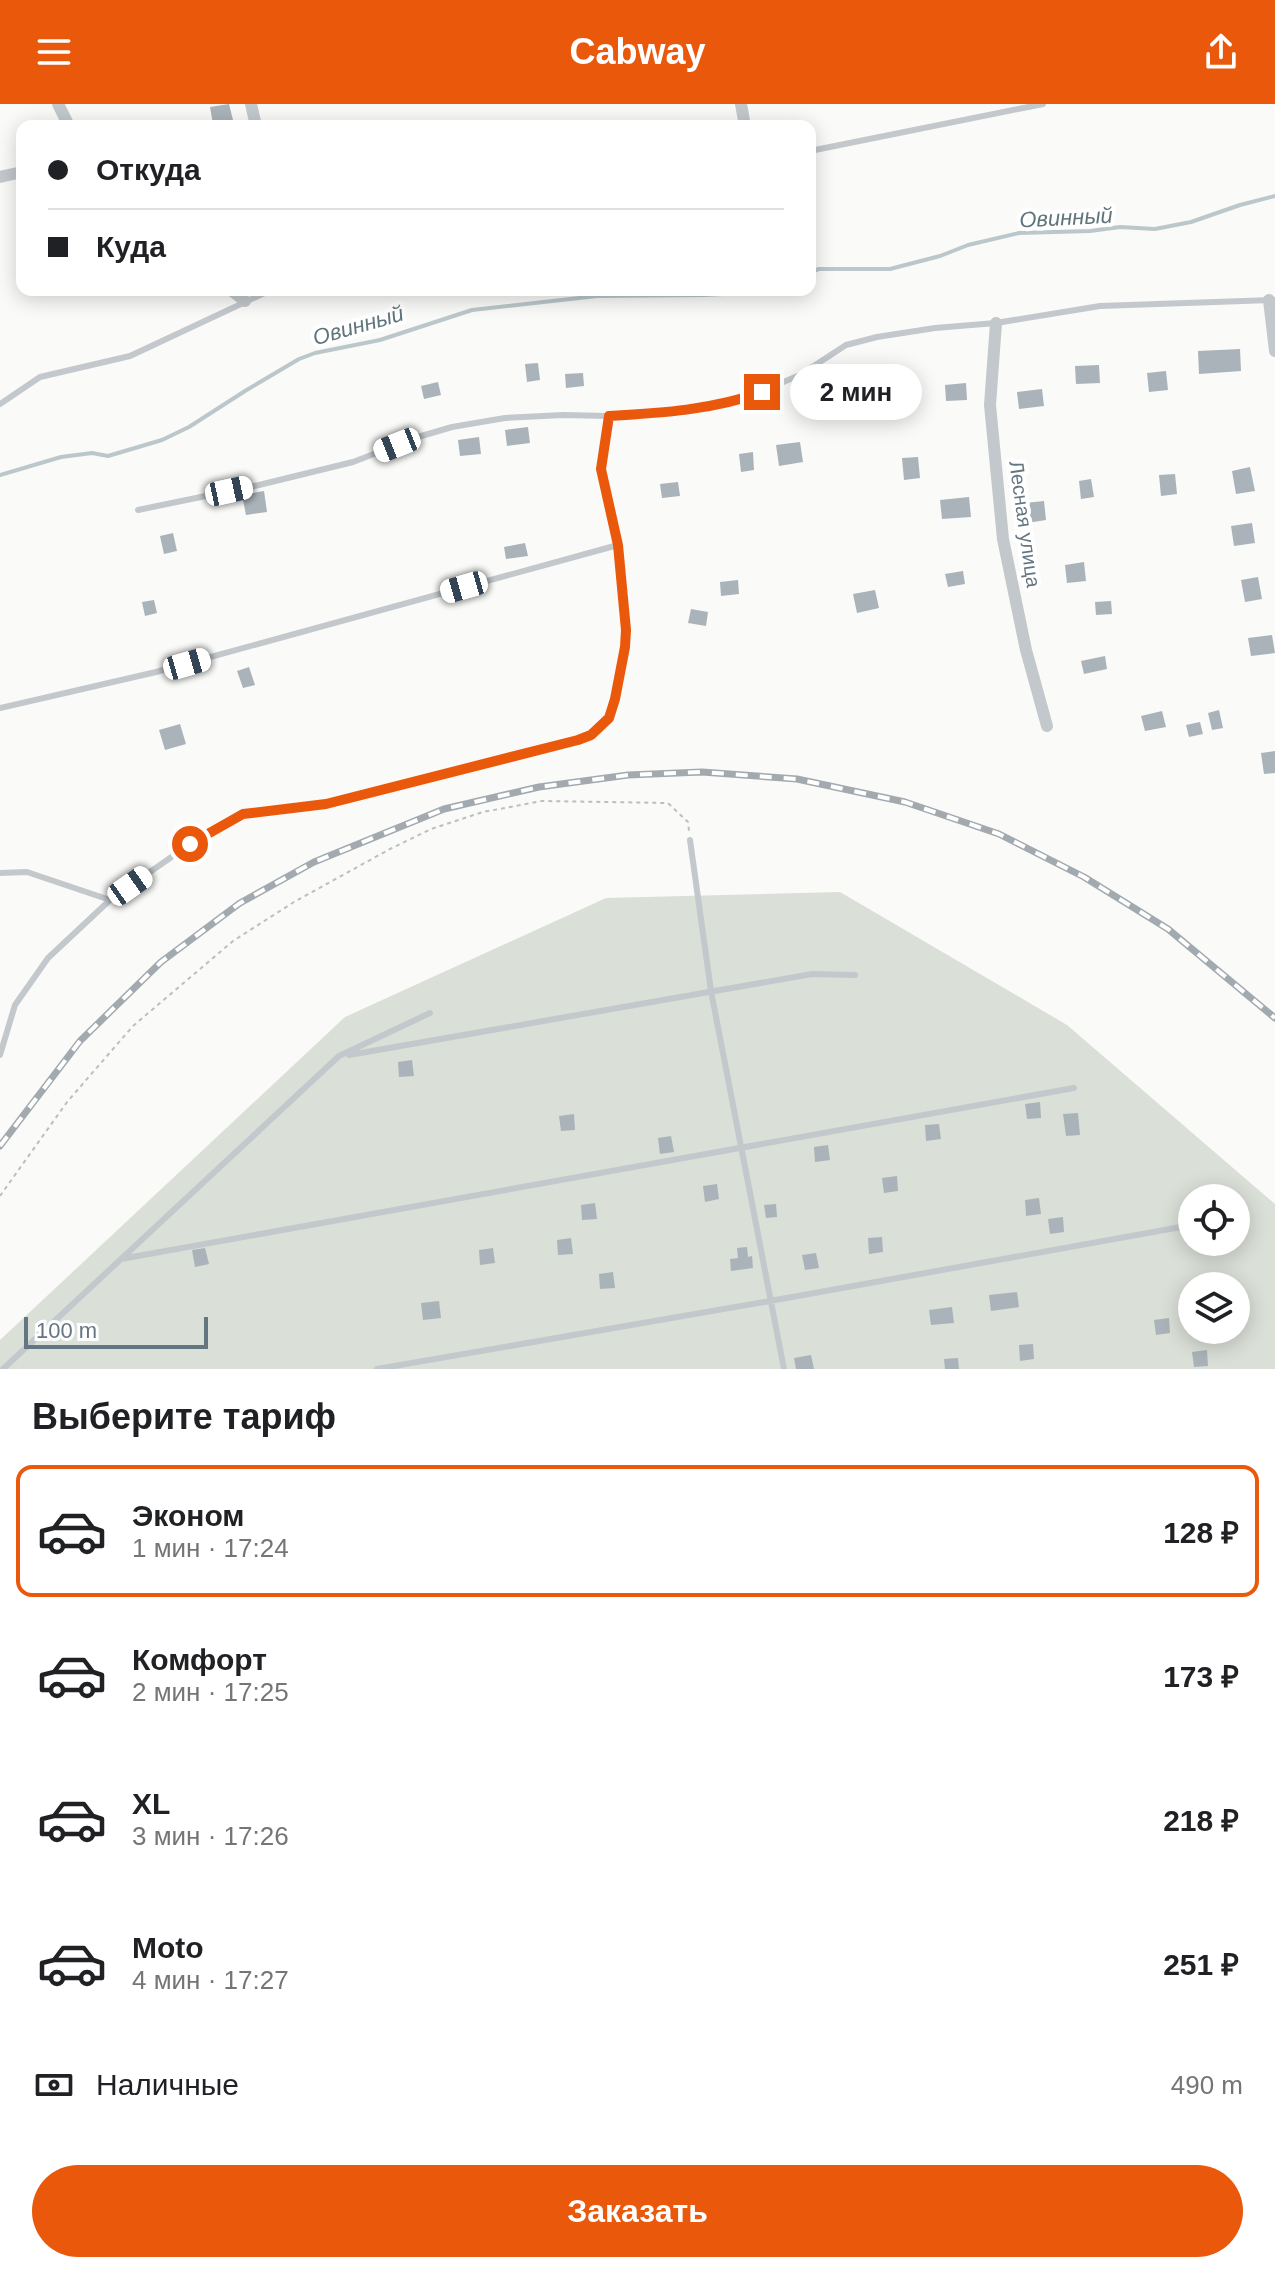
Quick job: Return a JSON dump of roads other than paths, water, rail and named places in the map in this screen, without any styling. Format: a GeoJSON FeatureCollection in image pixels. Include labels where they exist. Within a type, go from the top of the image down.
{"type":"FeatureCollection","features":[{"type":"Feature","properties":{"kind":"street"},"geometry":{"type":"LineString","coordinates":[[239,296],[245,301]]}},
{"type":"Feature","properties":{"kind":"street"},"geometry":{"type":"LineString","coordinates":[[1272,300],[1275,351]]}},
{"type":"Feature","properties":{"kind":"street","name":"Лесная улица"},"geometry":{"type":"LineString","coordinates":[[996,323],[990,405],[1003,539],[1026,650],[1047,726]]}},
{"type":"Feature","properties":{"kind":"lane"},"geometry":{"type":"LineString","coordinates":[[816,150],[1043,104]]}},
{"type":"Feature","properties":{"kind":"lane"},"geometry":{"type":"LineString","coordinates":[[0,404],[40,377],[130,356],[257,296]]}},
{"type":"Feature","properties":{"kind":"lane"},"geometry":{"type":"LineString","coordinates":[[138,510],[353,462],[452,427],[505,418],[668,412],[745,398],[800,375],[835,350],[862,341],[1100,306],[1272,300]]}},
{"type":"Feature","properties":{"kind":"lane"},"geometry":{"type":"LineString","coordinates":[[0,1055],[15,1005],[48,958],[110,900],[190,844],[243,814],[326,804],[578,740],[591,735],[609,718],[626,630],[618,545],[601,469],[609,416]]}},
{"type":"Feature","properties":{"kind":"lane"},"geometry":{"type":"LineString","coordinates":[[0,708],[156,672],[618,545]]}},
{"type":"Feature","properties":{"kind":"lane"},"geometry":{"type":"LineString","coordinates":[[690,840],[711,991],[784,1369]]}},
{"type":"Feature","properties":{"kind":"lane"},"geometry":{"type":"LineString","coordinates":[[0,873],[27,872],[110,900]]}},
{"type":"Feature","properties":{"kind":"lane"},"geometry":{"type":"LineString","coordinates":[[339,1056],[812,974],[855,975]]}},
{"type":"Feature","properties":{"kind":"lane"},"geometry":{"type":"LineString","coordinates":[[3,1369],[339,1056],[430,1013]]}},
{"type":"Feature","properties":{"kind":"lane"},"geometry":{"type":"LineString","coordinates":[[121,1259],[1074,1088]]}},
{"type":"Feature","properties":{"kind":"lane"},"geometry":{"type":"LineString","coordinates":[[377,1369],[1178,1228]]}},
{"type":"Feature","properties":{"kind":"waterway","name":"Овинный"},"geometry":{"type":"LineString","coordinates":[[816,270],[890,269],[1019,233],[1120,227],[1155,229],[1191,222],[1275,196]]}},
{"type":"Feature","properties":{"kind":"waterway","name":"Овинный"},"geometry":{"type":"LineString","coordinates":[[0,475],[61,457],[92,453],[108,456],[162,440],[189,427],[299,359],[315,353],[380,340],[472,310],[597,296]]}},
{"type":"Feature","properties":{"kind":"railway"},"geometry":{"type":"LineString","coordinates":[[0,1146],[80,1041],[161,962],[240,903],[314,862],[444,809],[539,787],[628,775],[702,772],[797,779],[905,802],[999,834],[1084,877],[1168,929],[1275,1018]]}}]}
